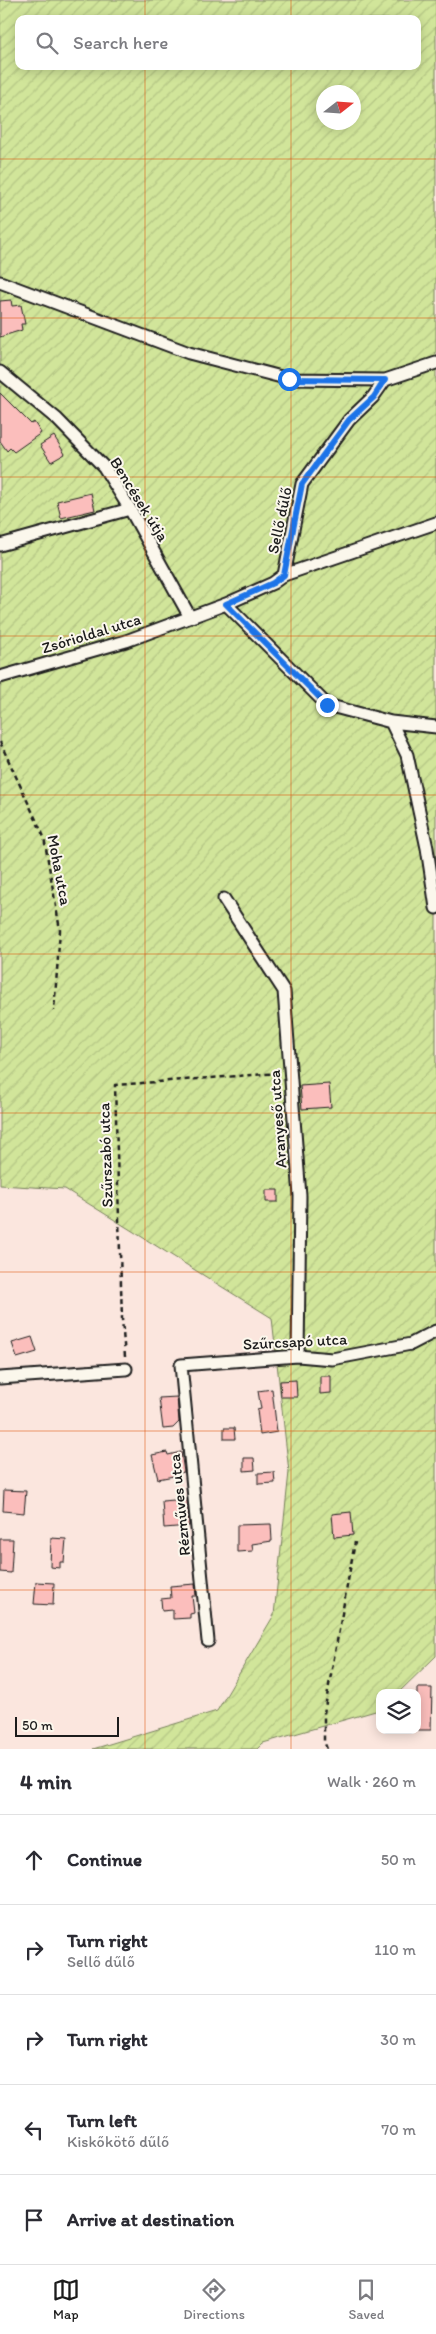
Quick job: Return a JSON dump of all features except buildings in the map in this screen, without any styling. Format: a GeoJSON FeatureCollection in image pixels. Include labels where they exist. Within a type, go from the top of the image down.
{"type":"FeatureCollection","features":[{"type":"Feature","properties":{"kind":"street"},"geometry":{"type":"LineString","coordinates":[[0,282],[190,353],[289,379],[385,380],[436,363]]}},
{"type":"Feature","properties":{"kind":"street","name":"Bencések útja"},"geometry":{"type":"LineString","coordinates":[[0,372],[57,419],[104,467],[130,509],[190,617]]}},
{"type":"Feature","properties":{"kind":"street","name":"Sellő dűlő"},"geometry":{"type":"LineString","coordinates":[[284,575],[302,484],[349,420],[374,397],[385,380]]}},
{"type":"Feature","properties":{"kind":"street"},"geometry":{"type":"LineString","coordinates":[[0,545],[130,509]]}},
{"type":"Feature","properties":{"kind":"street","name":"Zsórioldal utca"},"geometry":{"type":"LineString","coordinates":[[0,677],[126,641],[226,604],[273,583],[284,575],[436,523]]}},
{"type":"Feature","properties":{"kind":"street"},"geometry":{"type":"LineString","coordinates":[[226,604],[327,705],[391,722],[436,727]]}},
{"type":"Feature","properties":{"kind":"street"},"geometry":{"type":"LineString","coordinates":[[391,722],[407,755],[436,908]]}},
{"type":"Feature","properties":{"kind":"street","name":"Aranyeső utca"},"geometry":{"type":"LineString","coordinates":[[224,899],[284,991],[300,1196],[298,1356]]}},
{"type":"Feature","properties":{"kind":"street","name":"Szűrcsapó utca"},"geometry":{"type":"LineString","coordinates":[[181,1365],[298,1356],[332,1359],[411,1344],[436,1331]]}},
{"type":"Feature","properties":{"kind":"street","name":"Rézműves utca"},"geometry":{"type":"LineString","coordinates":[[181,1365],[208,1641]]}},
{"type":"Feature","properties":{"kind":"street"},"geometry":{"type":"LineString","coordinates":[[0,1378],[126,1369]]}},
{"type":"Feature","properties":{"kind":"path","name":"Moha utca"},"geometry":{"type":"LineString","coordinates":[[0,742],[44,836],[60,930],[54,1012]]}},
{"type":"Feature","properties":{"kind":"path","name":"Szűrszabó utca"},"geometry":{"type":"LineString","coordinates":[[126,1369],[122,1319],[115,1085],[290,1072]]}},
{"type":"Feature","properties":{"kind":"path"},"geometry":{"type":"LineString","coordinates":[[327,1749],[324,1740],[324,1713],[355,1542]]}},
{"type":"Feature","properties":{"kind":"green space"},"geometry":{"type":"Polygon","coordinates":[[[0,0],[436,0],[436,1656],[402,1689],[376,1689],[376,1711],[263,1743],[257,1749],[93,1749],[217,1711],[274,1615],[289,1472],[272,1318],[65,1189],[0,1185],[0,0]]]}},
{"type":"Feature","properties":{"kind":"route"},"geometry":{"type":"LineString","coordinates":[[289,379],[385,380],[374,397],[349,420],[302,484],[284,575],[273,583],[226,604],[327,705]]}}]}
